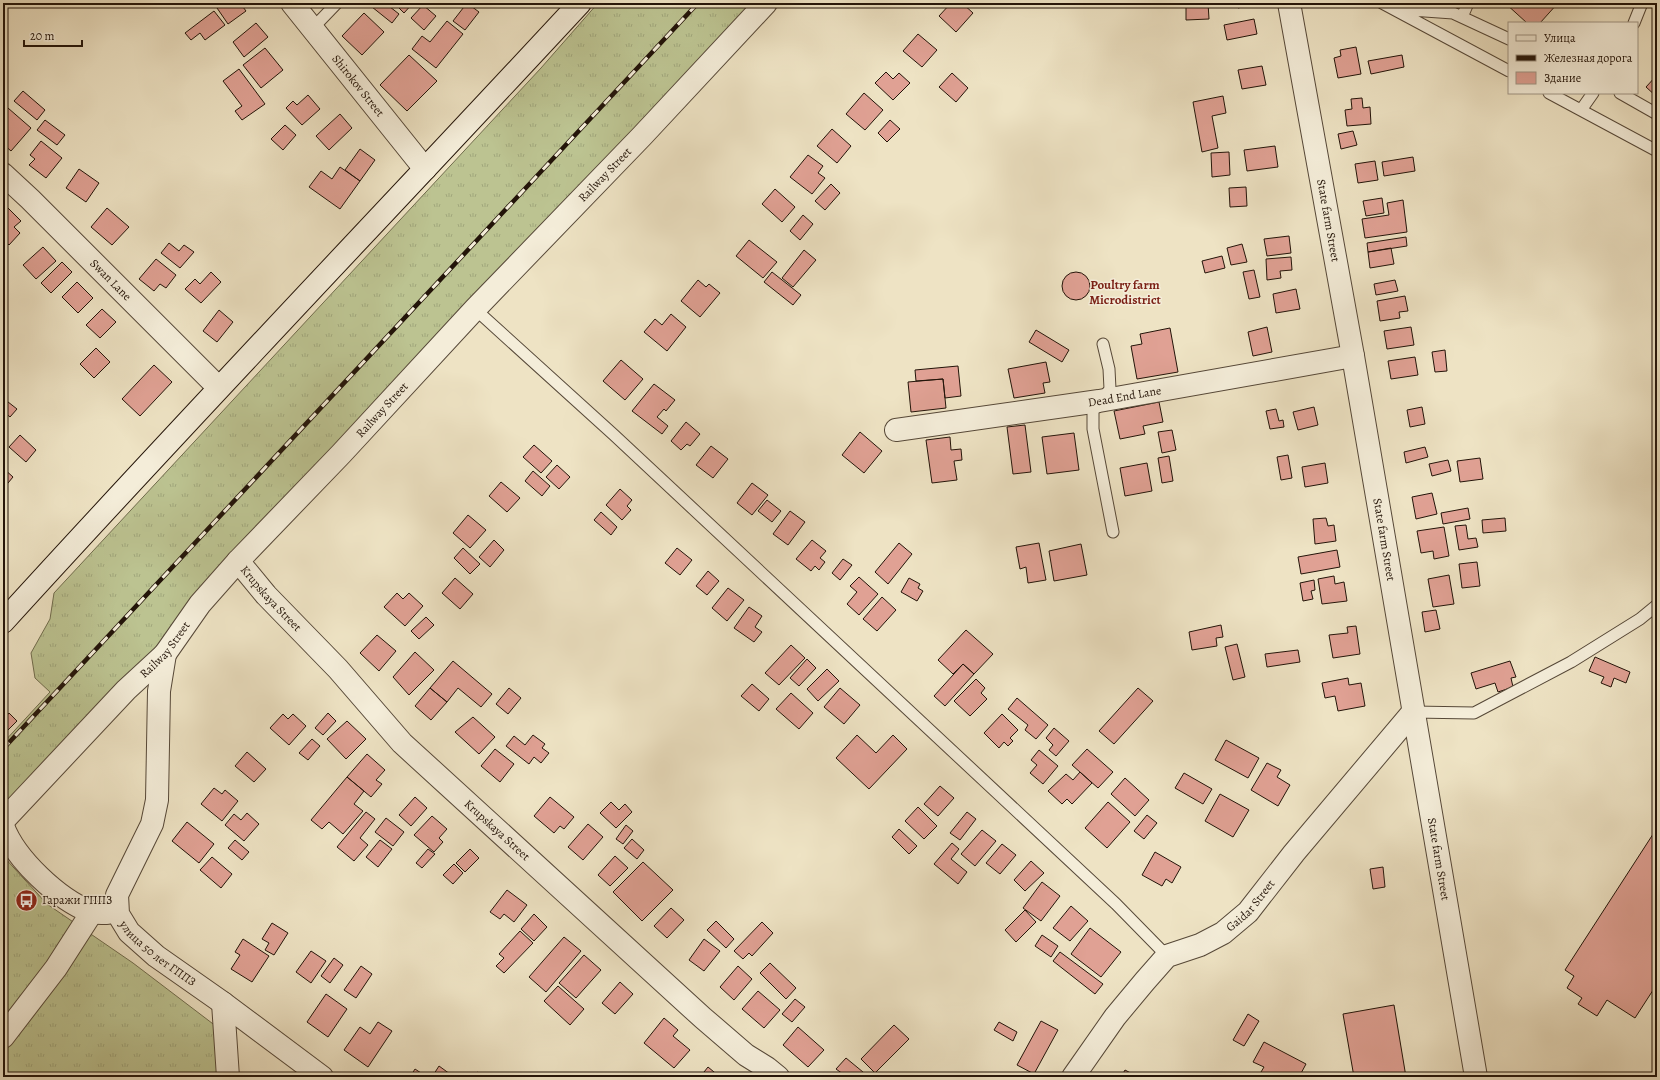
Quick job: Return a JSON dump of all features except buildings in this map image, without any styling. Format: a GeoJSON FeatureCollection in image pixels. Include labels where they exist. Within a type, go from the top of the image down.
{"type":"FeatureCollection","features":[{"type":"Feature","properties":{"kind":"street","name":"Shirokov Street"},"geometry":{"type":"LineString","coordinates":[[292,3],[425,169]]}},
{"type":"Feature","properties":{"kind":"street"},"geometry":{"type":"LineString","coordinates":[[3,622],[218,387],[580,3]]}},
{"type":"Feature","properties":{"kind":"street","name":"Railway Street"},"geometry":{"type":"LineString","coordinates":[[3,821],[126,690],[165,654],[200,604],[238,561],[341,454],[475,309],[642,136],[766,3]]}},
{"type":"Feature","properties":{"kind":"street","name":"State farm Street"},"geometry":{"type":"LineString","coordinates":[[1289,3],[1353,356],[1476,1077]]}},
{"type":"Feature","properties":{"kind":"street","name":"Swan Lane"},"geometry":{"type":"LineString","coordinates":[[3,174],[30,199],[218,387]]}},
{"type":"Feature","properties":{"kind":"street","name":"Dead End Lane"},"geometry":{"type":"LineString","coordinates":[[896,430],[1099,401],[1353,356]]}},
{"type":"Feature","properties":{"kind":"street","name":"Krupskaya Street"},"geometry":{"type":"LineString","coordinates":[[238,561],[266,595],[338,669],[402,743],[703,1018],[746,1055],[778,1077]]}},
{"type":"Feature","properties":{"kind":"street","name":"улица 50 лет ГППЗ"},"geometry":{"type":"LineString","coordinates":[[165,654],[159,691],[157,800],[152,824],[117,895],[118,914],[129,932],[156,956],[223,1003],[322,1077]]}},
{"type":"Feature","properties":{"kind":"street","name":"Gaidar Street"},"geometry":{"type":"LineString","coordinates":[[1167,956],[1200,945],[1223,933],[1248,912],[1294,853],[1413,712]]}},
{"type":"Feature","properties":{"kind":"street"},"geometry":{"type":"LineString","coordinates":[[3,826],[8,840],[26,864],[59,894],[92,912],[118,914]]}},
{"type":"Feature","properties":{"kind":"street"},"geometry":{"type":"LineString","coordinates":[[3,1037],[56,968],[92,912]]}},
{"type":"Feature","properties":{"kind":"street"},"geometry":{"type":"LineString","coordinates":[[1073,1077],[1116,1017],[1167,956]]}},
{"type":"Feature","properties":{"kind":"street"},"geometry":{"type":"LineString","coordinates":[[223,1003],[228,1077]]}},
{"type":"Feature","properties":{"kind":"lane"},"geometry":{"type":"LineString","coordinates":[[312,29],[337,3]]}},
{"type":"Feature","properties":{"kind":"lane"},"geometry":{"type":"LineString","coordinates":[[1382,3],[1508,70]]}},
{"type":"Feature","properties":{"kind":"lane"},"geometry":{"type":"LineString","coordinates":[[1462,17],[1468,3]]}},
{"type":"Feature","properties":{"kind":"lane"},"geometry":{"type":"LineString","coordinates":[[1634,22],[1642,3]]}},
{"type":"Feature","properties":{"kind":"lane"},"geometry":{"type":"LineString","coordinates":[[1392,8],[1453,14],[1508,39]]}},
{"type":"Feature","properties":{"kind":"lane"},"geometry":{"type":"LineString","coordinates":[[1551,94],[1657,151]]}},
{"type":"Feature","properties":{"kind":"lane"},"geometry":{"type":"LineString","coordinates":[[1581,110],[1592,94]]}},
{"type":"Feature","properties":{"kind":"lane"},"geometry":{"type":"LineString","coordinates":[[1622,94],[1657,114]]}},
{"type":"Feature","properties":{"kind":"lane"},"geometry":{"type":"LineString","coordinates":[[475,309],[614,435],[1116,904],[1167,956]]}},
{"type":"Feature","properties":{"kind":"lane"},"geometry":{"type":"LineString","coordinates":[[1103,344],[1109,369],[1110,389],[1099,401],[1093,411],[1093,429],[1113,532]]}},
{"type":"Feature","properties":{"kind":"lane"},"geometry":{"type":"LineString","coordinates":[[1413,712],[1474,713],[1571,662],[1640,619],[1657,605]]}},
{"type":"Feature","properties":{"kind":"green space"},"geometry":{"type":"Polygon","coordinates":[[[598,3],[766,3],[3,821],[3,743],[50,692],[35,678],[31,653],[50,619],[54,593],[541,68],[598,3]]]}},
{"type":"Feature","properties":{"kind":"green space"},"geometry":{"type":"Polygon","coordinates":[[[3,856],[47,904],[133,963],[225,1033],[228,1077],[3,1077],[3,856]]]}},
{"type":"Feature","properties":{"kind":"railway"},"geometry":{"type":"LineString","coordinates":[[3,749],[698,3]]}},
{"type":"Feature","properties":{"kind":"place","name":"Гаражи ГППЗ"},"geometry":{"type":"Point","coordinates":[26,900]}},
{"type":"Feature","properties":{"kind":"district","name":"Poultry farm Microdistrict"},"geometry":{"type":"Point","coordinates":[1125,292]}}]}
